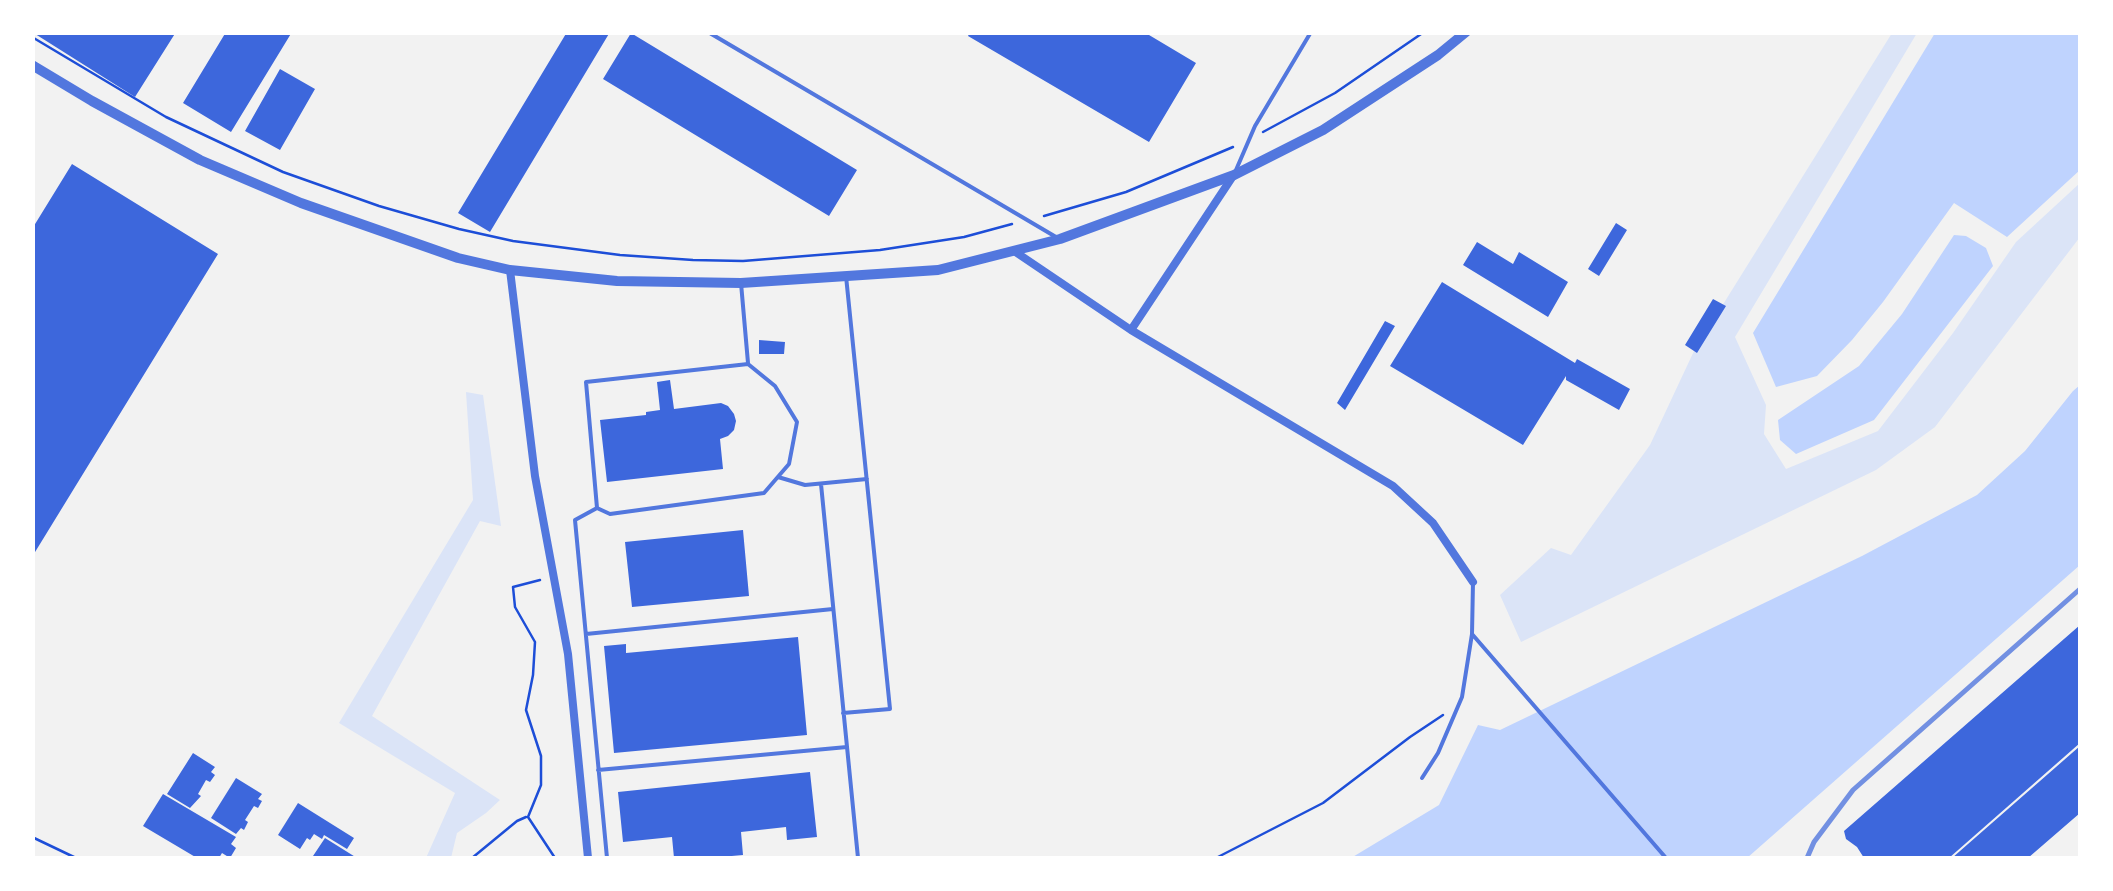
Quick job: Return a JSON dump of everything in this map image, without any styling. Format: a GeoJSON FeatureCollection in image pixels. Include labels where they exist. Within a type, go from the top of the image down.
{"type":"FeatureCollection","features":[{"type":"Feature","properties":{"kind":"street"},"geometry":{"type":"LineString","coordinates":[[32,65],[200,160],[301,204],[458,258],[510,270],[616,281],[741,284],[938,270],[1060,240],[1234,175],[1323,130],[1438,55],[1466,32]]}},
{"type":"Feature","properties":{"kind":"street"},"geometry":{"type":"LineString","coordinates":[[1131,330],[1234,175]]}},
{"type":"Feature","properties":{"kind":"street"},"geometry":{"type":"LineString","coordinates":[[1014,251],[1131,330],[1393,486],[1432,524],[1473,582]]}},
{"type":"Feature","properties":{"kind":"street"},"geometry":{"type":"LineString","coordinates":[[510,270],[534,476],[568,654],[588,858]]}},
{"type":"Feature","properties":{"kind":"lane"},"geometry":{"type":"LineString","coordinates":[[708,32],[1060,240]]}},
{"type":"Feature","properties":{"kind":"lane"},"geometry":{"type":"LineString","coordinates":[[1234,175],[1311,32]]}},
{"type":"Feature","properties":{"kind":"lane"},"geometry":{"type":"LineString","coordinates":[[843,713],[890,709],[846,276]]}},
{"type":"Feature","properties":{"kind":"lane"},"geometry":{"type":"LineString","coordinates":[[741,284],[748,364]]}},
{"type":"Feature","properties":{"kind":"lane"},"geometry":{"type":"LineString","coordinates":[[748,364],[776,386],[796,422],[790,464],[764,493],[610,514],[597,508],[586,382],[748,364]]}},
{"type":"Feature","properties":{"kind":"lane"},"geometry":{"type":"LineString","coordinates":[[778,477],[805,485],[867,479]]}},
{"type":"Feature","properties":{"kind":"lane"},"geometry":{"type":"LineString","coordinates":[[821,484],[858,858]]}},
{"type":"Feature","properties":{"kind":"lane"},"geometry":{"type":"LineString","coordinates":[[597,508],[575,520],[607,858]]}},
{"type":"Feature","properties":{"kind":"lane"},"geometry":{"type":"LineString","coordinates":[[1422,778],[1462,697],[1472,634],[1473,582]]}},
{"type":"Feature","properties":{"kind":"lane"},"geometry":{"type":"LineString","coordinates":[[586,634],[833,609]]}},
{"type":"Feature","properties":{"kind":"lane"},"geometry":{"type":"LineString","coordinates":[[1472,634],[1666,858]]}},
{"type":"Feature","properties":{"kind":"lane"},"geometry":{"type":"LineString","coordinates":[[598,770],[847,747]]}},
{"type":"Feature","properties":{"kind":"path"},"geometry":{"type":"LineString","coordinates":[[32,37],[166,117],[283,172],[379,206],[513,240],[620,255],[743,260],[880,250],[964,237],[1126,192],[1250,139],[1335,93],[1424,32]]}},
{"type":"Feature","properties":{"kind":"path"},"geometry":{"type":"LineString","coordinates":[[472,858],[528,816],[540,785],[541,756],[526,710],[536,642],[515,607],[513,586],[554,576]]}},
{"type":"Feature","properties":{"kind":"path"},"geometry":{"type":"LineString","coordinates":[[1216,858],[1323,803],[1452,710],[1462,697]]}},
{"type":"Feature","properties":{"kind":"path"},"geometry":{"type":"LineString","coordinates":[[528,816],[556,858]]}},
{"type":"Feature","properties":{"kind":"path"},"geometry":{"type":"LineString","coordinates":[[32,837],[76,858]]}},
{"type":"Feature","properties":{"kind":"shaded area"},"geometry":{"type":"Polygon","coordinates":[[[1892,33],[1917,33],[1735,337],[1766,405],[1764,434],[1786,469],[1878,431],[2016,242],[2080,183],[2080,237],[1935,427],[1876,470],[1521,642],[1500,595],[1551,548],[1571,555],[1650,445],[1694,351],[1892,33]]]}},
{"type":"Feature","properties":{"kind":"shaded area"},"geometry":{"type":"Polygon","coordinates":[[[466,392],[483,395],[501,526],[480,521],[372,716],[500,800],[457,833],[451,858],[426,858],[455,793],[339,723],[473,500],[466,392]]]}},
{"type":"Feature","properties":{"kind":"water"},"geometry":{"type":"Polygon","coordinates":[[[1935,33],[2080,33],[2080,170],[2007,237],[1954,203],[1852,340],[1817,376],[1776,387],[1753,333],[1935,33]]]}},
{"type":"Feature","properties":{"kind":"water"},"geometry":{"type":"Polygon","coordinates":[[[1954,235],[1966,236],[1986,248],[1993,266],[1874,420],[1796,454],[1780,440],[1778,420],[1859,366],[1902,314],[1954,235]]]}},
{"type":"Feature","properties":{"kind":"water"},"geometry":{"type":"Polygon","coordinates":[[[2080,385],[2080,565],[1747,858],[1351,858],[1439,805],[1478,725],[1500,730],[1862,556],[1977,495],[2025,451],[2080,385]]]}},
{"type":"Feature","properties":{"kind":"building"},"geometry":{"type":"Polygon","coordinates":[[[32,32],[176,32],[135,97],[32,32]]]}},
{"type":"Feature","properties":{"kind":"building"},"geometry":{"type":"Polygon","coordinates":[[[226,32],[292,32],[231,132],[183,103],[226,32]]]}},
{"type":"Feature","properties":{"kind":"building"},"geometry":{"type":"Polygon","coordinates":[[[567,32],[610,32],[490,232],[458,213],[567,32]]]}},
{"type":"Feature","properties":{"kind":"building"},"geometry":{"type":"Polygon","coordinates":[[[970,32],[1144,32],[1196,63],[1149,142],[968,36],[970,32]]]}},
{"type":"Feature","properties":{"kind":"building"},"geometry":{"type":"Polygon","coordinates":[[[631,33],[857,170],[829,216],[603,79],[631,33]]]}},
{"type":"Feature","properties":{"kind":"building"},"geometry":{"type":"Polygon","coordinates":[[[280,69],[315,89],[280,150],[245,131],[280,69]]]}},
{"type":"Feature","properties":{"kind":"building"},"geometry":{"type":"Polygon","coordinates":[[[72,164],[218,254],[32,557],[32,229],[72,164]]]}},
{"type":"Feature","properties":{"kind":"building"},"geometry":{"type":"Polygon","coordinates":[[[1616,223],[1627,230],[1599,276],[1588,269],[1616,223]]]}},
{"type":"Feature","properties":{"kind":"building"},"geometry":{"type":"Polygon","coordinates":[[[1477,242],[1513,264],[1519,252],[1568,282],[1548,317],[1463,265],[1477,242]]]}},
{"type":"Feature","properties":{"kind":"building"},"geometry":{"type":"Polygon","coordinates":[[[1442,282],[1575,363],[1577,359],[1630,389],[1619,410],[1566,380],[1566,376],[1523,445],[1390,366],[1442,282]]]}},
{"type":"Feature","properties":{"kind":"building"},"geometry":{"type":"Polygon","coordinates":[[[1713,299],[1726,306],[1697,353],[1685,345],[1713,299]]]}},
{"type":"Feature","properties":{"kind":"building"},"geometry":{"type":"Polygon","coordinates":[[[1385,321],[1395,326],[1345,410],[1337,403],[1385,321]]]}},
{"type":"Feature","properties":{"kind":"building"},"geometry":{"type":"Polygon","coordinates":[[[759,340],[785,342],[784,354],[759,354],[759,340]]]}},
{"type":"Feature","properties":{"kind":"building"},"geometry":{"type":"Polygon","coordinates":[[[670,380],[674,409],[721,403],[734,414],[734,430],[720,439],[723,469],[607,482],[600,420],[660,410],[657,382],[670,380]]]}},
{"type":"Feature","properties":{"kind":"building"},"geometry":{"type":"Polygon","coordinates":[[[743,530],[749,596],[632,607],[625,542],[743,530]]]}},
{"type":"Feature","properties":{"kind":"building"},"geometry":{"type":"Polygon","coordinates":[[[2080,625],[2080,743],[1949,858],[1864,858],[1846,839],[1844,831],[2080,625]]]}},
{"type":"Feature","properties":{"kind":"building"},"geometry":{"type":"Polygon","coordinates":[[[798,637],[807,735],[614,753],[604,646],[626,644],[626,653],[798,637]]]}},
{"type":"Feature","properties":{"kind":"building"},"geometry":{"type":"Polygon","coordinates":[[[2080,746],[2080,813],[2028,858],[1952,858],[2080,746]]]}},
{"type":"Feature","properties":{"kind":"building"},"geometry":{"type":"Polygon","coordinates":[[[193,753],[215,767],[211,772],[215,775],[210,782],[206,780],[198,794],[201,796],[190,808],[167,794],[193,753]]]}},
{"type":"Feature","properties":{"kind":"building"},"geometry":{"type":"Polygon","coordinates":[[[810,772],[817,837],[787,840],[786,827],[741,832],[743,855],[709,858],[674,858],[672,837],[623,842],[618,792],[810,772]]]}},
{"type":"Feature","properties":{"kind":"building"},"geometry":{"type":"Polygon","coordinates":[[[236,778],[262,794],[258,799],[262,801],[245,820],[248,822],[244,830],[241,828],[236,834],[211,818],[236,778]]]}},
{"type":"Feature","properties":{"kind":"building"},"geometry":{"type":"Polygon","coordinates":[[[163,794],[236,837],[231,844],[236,848],[230,858],[222,853],[219,858],[197,858],[143,826],[163,794]]]}},
{"type":"Feature","properties":{"kind":"building"},"geometry":{"type":"Polygon","coordinates":[[[298,803],[354,838],[347,849],[324,835],[322,839],[314,834],[300,849],[278,835],[298,803]]]}},
{"type":"Feature","properties":{"kind":"building"},"geometry":{"type":"Polygon","coordinates":[[[325,838],[357,858],[313,856],[325,838]]]}},
{"type":"Feature","properties":{"kind":"railway"},"geometry":{"type":"LineString","coordinates":[[1807,858],[1814,842],[1853,790],[2080,589]]}}]}
